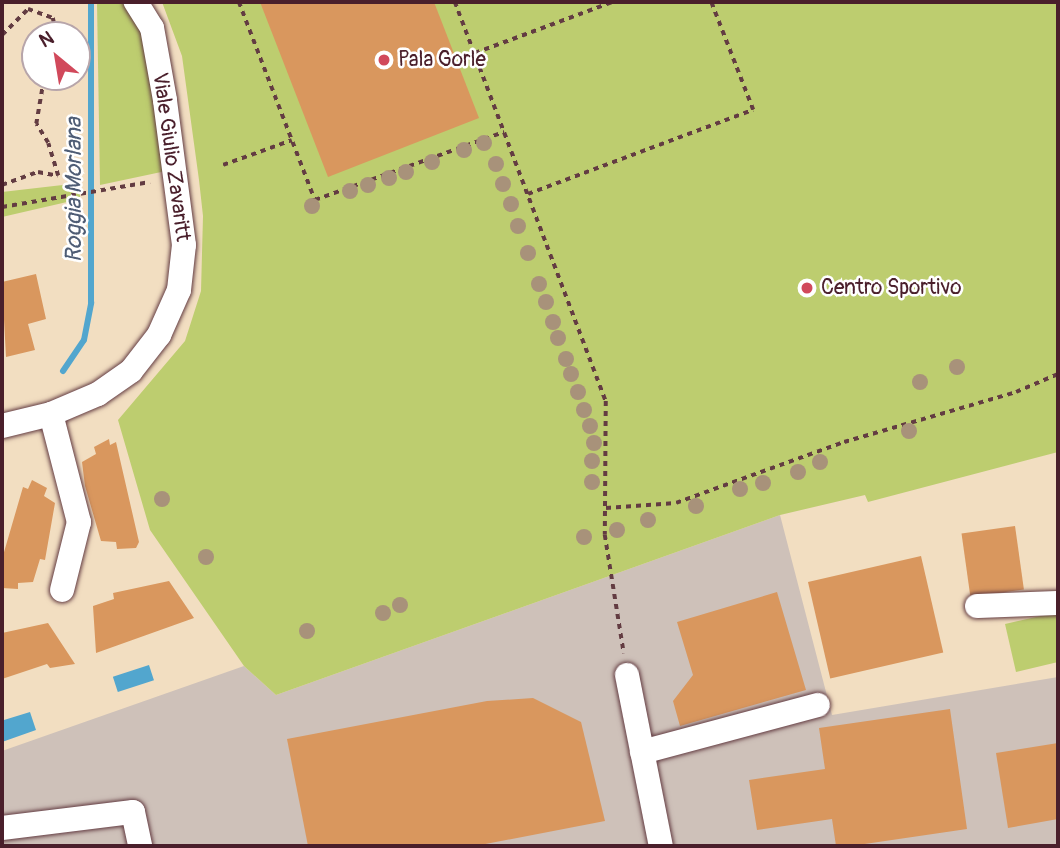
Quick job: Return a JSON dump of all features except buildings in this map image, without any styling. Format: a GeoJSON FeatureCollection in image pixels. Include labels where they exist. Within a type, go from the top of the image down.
{"type":"FeatureCollection","features":[{"type":"Feature","properties":{"kind":"street","name":"Viale Giulio Zavaritt"},"geometry":{"type":"LineString","coordinates":[[2,426],[51,414],[98,394],[131,371],[159,335],[179,290],[184,244],[165,100],[152,28],[136,2]]}},
{"type":"Feature","properties":{"kind":"street"},"geometry":{"type":"LineString","coordinates":[[51,414],[79,522],[62,590]]}},
{"type":"Feature","properties":{"kind":"street"},"geometry":{"type":"LineString","coordinates":[[977,606],[1058,603]]}},
{"type":"Feature","properties":{"kind":"street"},"geometry":{"type":"LineString","coordinates":[[627,675],[661,846]]}},
{"type":"Feature","properties":{"kind":"street"},"geometry":{"type":"LineString","coordinates":[[642,752],[818,705]]}},
{"type":"Feature","properties":{"kind":"street"},"geometry":{"type":"LineString","coordinates":[[2,828],[133,813],[140,846]]}},
{"type":"Feature","properties":{"kind":"path"},"geometry":{"type":"LineString","coordinates":[[239,2],[315,200],[504,132]]}},
{"type":"Feature","properties":{"kind":"path"},"geometry":{"type":"LineString","coordinates":[[455,2],[606,401],[606,535],[627,675]]}},
{"type":"Feature","properties":{"kind":"path"},"geometry":{"type":"LineString","coordinates":[[475,53],[612,2]]}},
{"type":"Feature","properties":{"kind":"path"},"geometry":{"type":"LineString","coordinates":[[528,194],[753,110],[711,2]]}},
{"type":"Feature","properties":{"kind":"path"},"geometry":{"type":"LineString","coordinates":[[2,35],[28,9],[53,18],[54,21]]}},
{"type":"Feature","properties":{"kind":"path"},"geometry":{"type":"LineString","coordinates":[[2,185],[38,172],[58,176],[48,143],[36,124],[42,91]]}},
{"type":"Feature","properties":{"kind":"path"},"geometry":{"type":"LineString","coordinates":[[223,165],[292,139]]}},
{"type":"Feature","properties":{"kind":"path"},"geometry":{"type":"LineString","coordinates":[[2,207],[150,182]]}},
{"type":"Feature","properties":{"kind":"path"},"geometry":{"type":"LineString","coordinates":[[606,508],[676,503],[844,442],[1016,392],[1058,374]]}},
{"type":"Feature","properties":{"kind":"shaded area"},"geometry":{"type":"Polygon","coordinates":[[[780,515],[832,715],[1058,677],[1058,846],[2,846],[2,751],[244,666],[276,695],[780,515]]]}},
{"type":"Feature","properties":{"kind":"green space"},"geometry":{"type":"Polygon","coordinates":[[[97,2],[127,2],[145,31],[166,171],[100,185],[97,2]]]}},
{"type":"Feature","properties":{"kind":"green space"},"geometry":{"type":"Polygon","coordinates":[[[162,2],[1058,2],[1058,452],[868,502],[865,495],[780,515],[276,695],[244,666],[150,530],[118,420],[185,341],[201,291],[203,216],[199,180],[182,56],[162,2]]]}},
{"type":"Feature","properties":{"kind":"green space"},"geometry":{"type":"Polygon","coordinates":[[[80,183],[80,199],[2,217],[2,192],[80,183]]]}},
{"type":"Feature","properties":{"kind":"green space"},"geometry":{"type":"Polygon","coordinates":[[[1058,612],[1058,662],[1016,672],[1005,624],[1058,612]]]}},
{"type":"Feature","properties":{"kind":"water"},"geometry":{"type":"Polygon","coordinates":[[[149,665],[154,680],[118,692],[113,677],[149,665]]]}},
{"type":"Feature","properties":{"kind":"water"},"geometry":{"type":"Polygon","coordinates":[[[30,712],[36,730],[2,742],[2,717],[4,720],[30,712]]]}},
{"type":"Feature","properties":{"kind":"waterway","name":"Roggia Morlana"},"geometry":{"type":"LineString","coordinates":[[63,371],[84,340],[91,303],[91,2]]}},
{"type":"Feature","properties":{"kind":"place","name":"Pala Gorle"},"geometry":{"type":"Point","coordinates":[384,60]}},
{"type":"Feature","properties":{"kind":"place","name":"Centro Sportivo"},"geometry":{"type":"Point","coordinates":[807,288]}}]}
